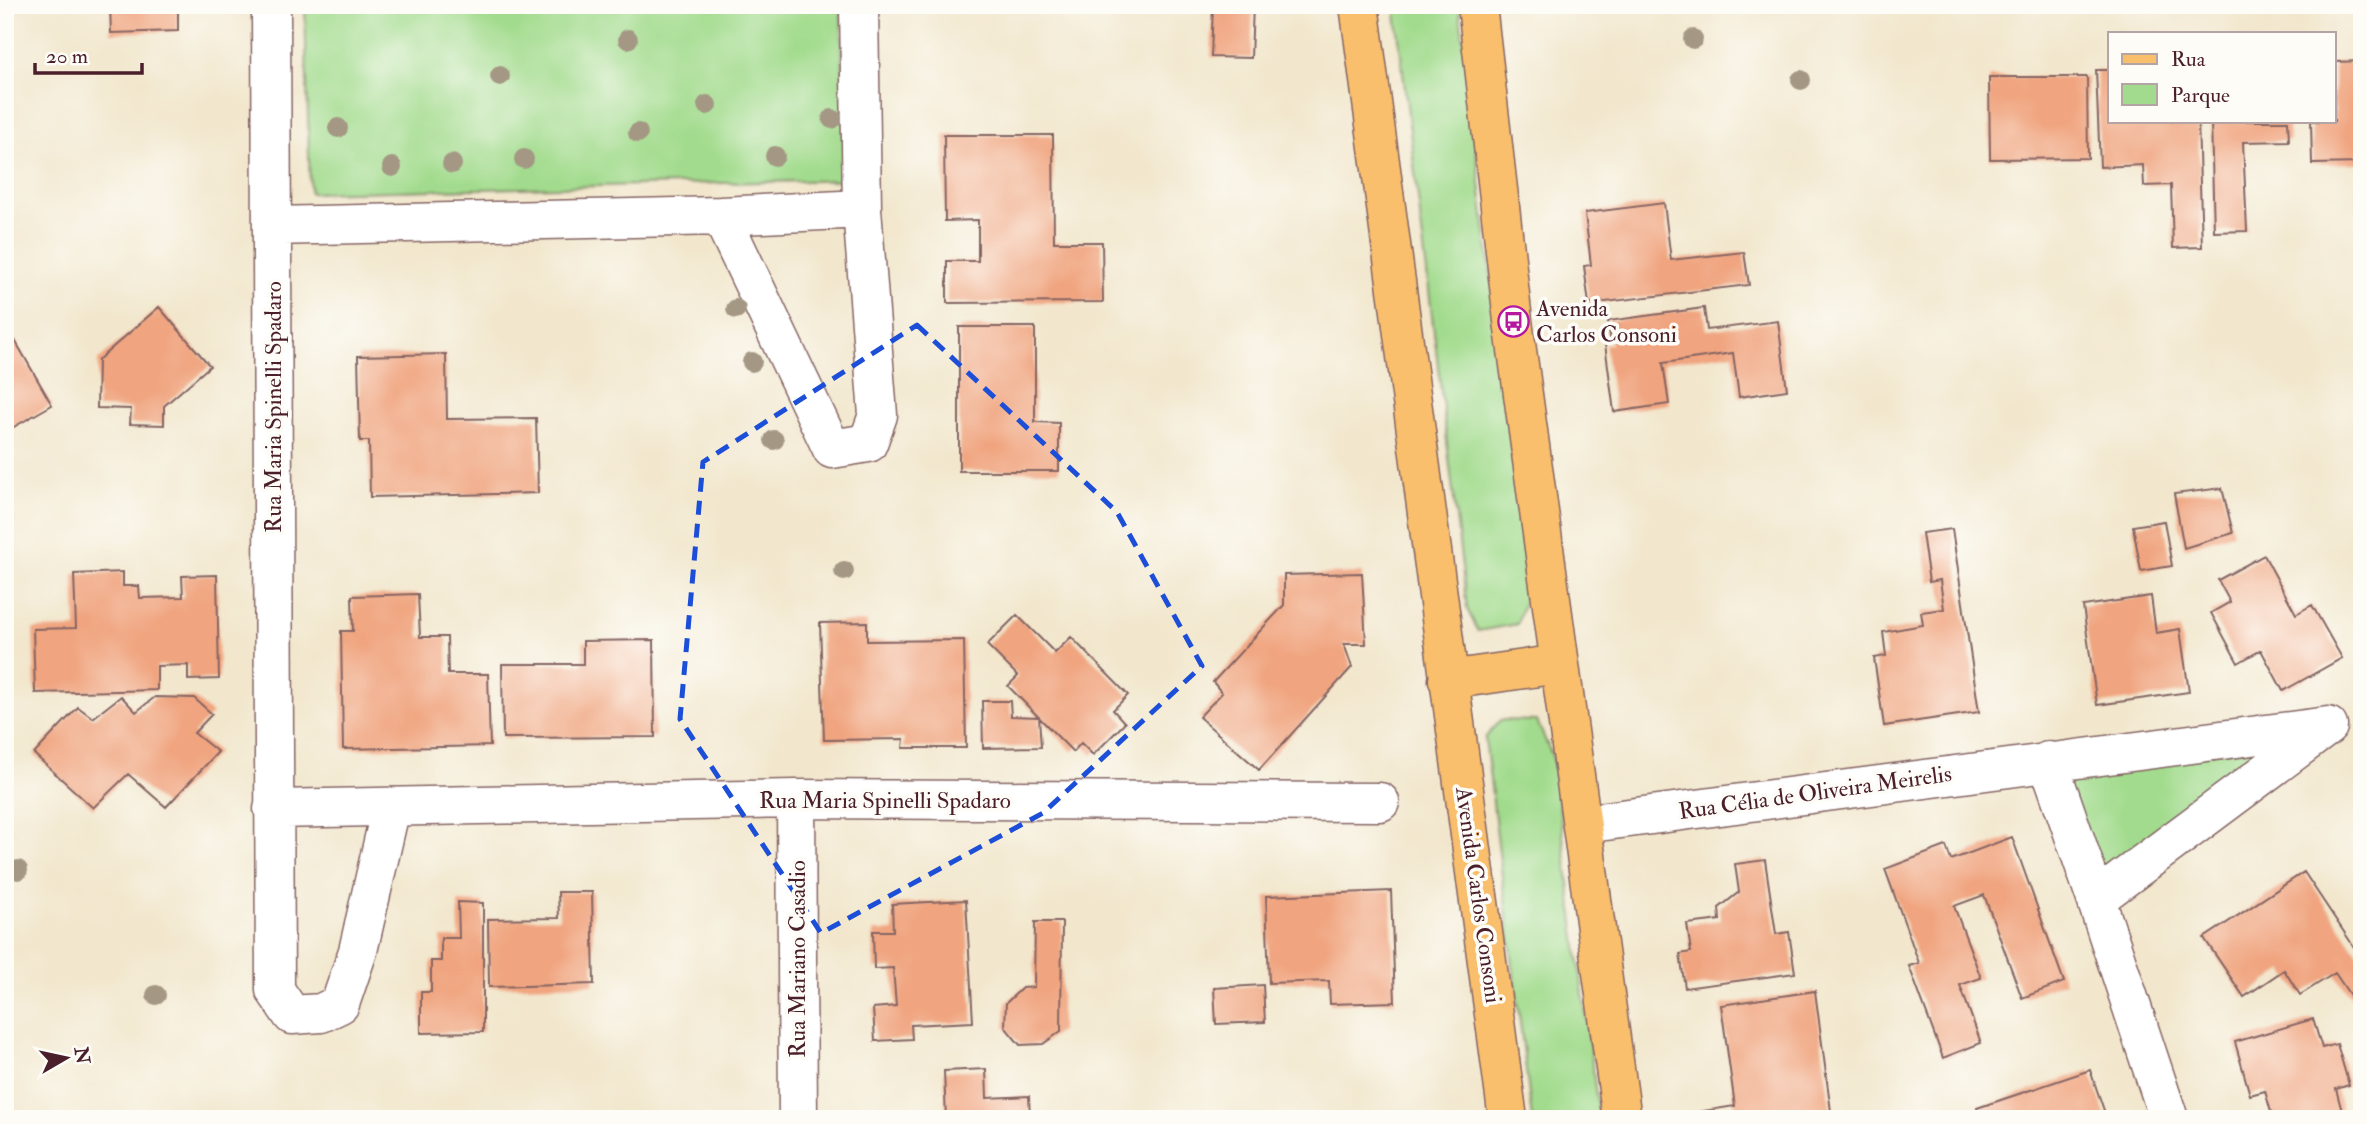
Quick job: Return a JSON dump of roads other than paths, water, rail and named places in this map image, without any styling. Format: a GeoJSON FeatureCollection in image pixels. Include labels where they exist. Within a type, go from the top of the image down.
{"type":"FeatureCollection","features":[{"type":"Feature","properties":{"kind":"main road","name":"Avenida Carlos Consoni"},"geometry":{"type":"LineString","coordinates":[[1359,5],[1508,1119]]}},
{"type":"Feature","properties":{"kind":"main road"},"geometry":{"type":"LineString","coordinates":[[1477,5],[1513,321],[1622,1119]]}},
{"type":"Feature","properties":{"kind":"main road"},"geometry":{"type":"LineString","coordinates":[[1448,680],[1559,664]]}},
{"type":"Feature","properties":{"kind":"street","name":"Rua Maria Spinelli Spadaro"},"geometry":{"type":"LineString","coordinates":[[271,5],[275,990],[292,1015],[321,1013],[340,1003],[358,951],[391,807]]}},
{"type":"Feature","properties":{"kind":"street"},"geometry":{"type":"LineString","coordinates":[[721,216],[832,449],[868,443],[878,415],[862,209],[859,5]]}},
{"type":"Feature","properties":{"kind":"street"},"geometry":{"type":"LineString","coordinates":[[272,226],[721,216],[862,209]]}},
{"type":"Feature","properties":{"kind":"street","name":"Rua Célia de Oliveira Meirelis"},"geometry":{"type":"LineString","coordinates":[[1583,824],[2328,726],[2096,899]]}},
{"type":"Feature","properties":{"kind":"street"},"geometry":{"type":"LineString","coordinates":[[2048,761],[2169,1119]]}},
{"type":"Feature","properties":{"kind":"street","name":"Rua Maria Spinelli Spadaro"},"geometry":{"type":"LineString","coordinates":[[273,810],[796,799],[1380,802]]}},
{"type":"Feature","properties":{"kind":"street","name":"Rua Mariano Casadio"},"geometry":{"type":"LineString","coordinates":[[796,799],[798,1119]]}},
{"type":"Feature","properties":{"kind":"place","name":"Avenida Carlos Consoni"},"geometry":{"type":"Point","coordinates":[1513,321]}}]}
